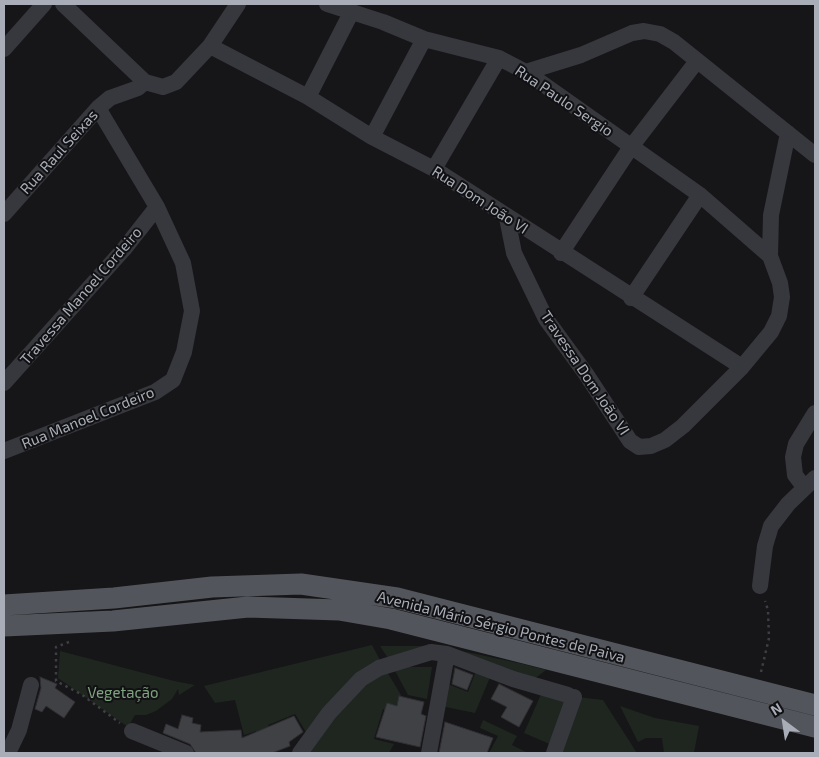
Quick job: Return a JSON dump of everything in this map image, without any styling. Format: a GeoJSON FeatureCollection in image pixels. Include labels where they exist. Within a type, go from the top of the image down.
{"type":"FeatureCollection","features":[{"type":"Feature","properties":{"kind":"main road","name":"Avenida Mário Sérgio Pontes de Paiva"},"geometry":{"type":"LineString","coordinates":[[4,605],[105,599],[212,587],[301,584],[397,598],[815,705]]}},
{"type":"Feature","properties":{"kind":"main road","name":"Avenida Mário Sérgio Pontes de Paiva"},"geometry":{"type":"LineString","coordinates":[[4,626],[113,621],[248,608],[339,610],[392,619],[815,727]]}},
{"type":"Feature","properties":{"kind":"street"},"geometry":{"type":"LineString","coordinates":[[4,49],[44,4]]}},
{"type":"Feature","properties":{"kind":"street"},"geometry":{"type":"LineString","coordinates":[[63,4],[145,82],[163,87],[176,82],[210,46],[238,4]]}},
{"type":"Feature","properties":{"kind":"street","name":"Rua Paulo Sergio"},"geometry":{"type":"LineString","coordinates":[[327,4],[352,11],[424,39],[499,58],[526,72],[700,195],[770,256]]}},
{"type":"Feature","properties":{"kind":"street"},"geometry":{"type":"LineString","coordinates":[[308,98],[352,11]]}},
{"type":"Feature","properties":{"kind":"street"},"geometry":{"type":"LineString","coordinates":[[526,72],[558,64],[619,38],[644,31],[660,34],[674,42],[815,155]]}},
{"type":"Feature","properties":{"kind":"street"},"geometry":{"type":"LineString","coordinates":[[372,138],[424,39]]}},
{"type":"Feature","properties":{"kind":"street","name":"Rua Dom João VI"},"geometry":{"type":"LineString","coordinates":[[210,46],[308,98],[372,138],[434,170],[631,298],[742,367]]}},
{"type":"Feature","properties":{"kind":"street"},"geometry":{"type":"LineString","coordinates":[[434,170],[499,58]]}},
{"type":"Feature","properties":{"kind":"street"},"geometry":{"type":"LineString","coordinates":[[561,253],[631,147],[697,61]]}},
{"type":"Feature","properties":{"kind":"street","name":"Rua Raul Seixas"},"geometry":{"type":"LineString","coordinates":[[4,214],[98,108],[110,98],[138,88],[145,82]]}},
{"type":"Feature","properties":{"kind":"street","name":"Rua Manoel Cordeiro"},"geometry":{"type":"LineString","coordinates":[[4,451],[155,392],[176,374],[184,352],[192,310],[183,263],[157,207],[98,108]]}},
{"type":"Feature","properties":{"kind":"street","name":"Travessa Dom João VI"},"geometry":{"type":"LineString","coordinates":[[507,218],[514,252],[546,319],[630,441],[640,447],[651,446],[665,440],[683,426],[742,367],[771,332],[779,316],[782,297],[780,283],[770,256],[771,215],[788,133]]}},
{"type":"Feature","properties":{"kind":"street"},"geometry":{"type":"LineString","coordinates":[[631,298],[700,195]]}},
{"type":"Feature","properties":{"kind":"street","name":"Travessa Manoel Cordeiro"},"geometry":{"type":"LineString","coordinates":[[4,383],[124,249],[157,207]]}},
{"type":"Feature","properties":{"kind":"street"},"geometry":{"type":"LineString","coordinates":[[760,586],[764,546],[771,526],[812,484],[795,475],[793,457],[796,444],[815,413]]}},
{"type":"Feature","properties":{"kind":"street"},"geometry":{"type":"LineString","coordinates":[[300,753],[313,739],[329,713],[361,679],[379,668],[431,652],[447,654],[513,679],[571,696],[554,753]]}},
{"type":"Feature","properties":{"kind":"street"},"geometry":{"type":"LineString","coordinates":[[429,753],[447,654]]}},
{"type":"Feature","properties":{"kind":"street"},"geometry":{"type":"LineString","coordinates":[[8,753],[20,726],[31,685]]}},
{"type":"Feature","properties":{"kind":"street"},"geometry":{"type":"LineString","coordinates":[[132,730],[186,753]]}},
{"type":"Feature","properties":{"kind":"path"},"geometry":{"type":"LineString","coordinates":[[756,690],[769,638],[768,610],[760,586]]}},
{"type":"Feature","properties":{"kind":"path"},"geometry":{"type":"LineString","coordinates":[[73,640],[56,647],[56,681],[81,694],[132,730]]}},
{"type":"Feature","properties":{"kind":"green space"},"geometry":{"type":"Polygon","coordinates":[[[372,645],[380,660],[306,732],[295,714],[268,725],[277,751],[273,753],[263,753],[256,731],[244,735],[235,700],[215,703],[204,686],[372,645]]]}},
{"type":"Feature","properties":{"kind":"green space"},"geometry":{"type":"Polygon","coordinates":[[[380,646],[439,646],[389,660],[380,646]]]}},
{"type":"Feature","properties":{"kind":"green space"},"geometry":{"type":"Polygon","coordinates":[[[448,648],[523,664],[546,670],[533,680],[448,648]]]}},
{"type":"Feature","properties":{"kind":"green space","name":"Vegetação"},"geometry":{"type":"Polygon","coordinates":[[[60,651],[195,685],[179,695],[178,689],[172,699],[156,711],[146,715],[135,715],[128,727],[58,678],[60,651]]]}},
{"type":"Feature","properties":{"kind":"green space"},"geometry":{"type":"Polygon","coordinates":[[[393,667],[432,667],[427,699],[408,695],[393,667]]]}},
{"type":"Feature","properties":{"kind":"green space"},"geometry":{"type":"Polygon","coordinates":[[[386,670],[401,695],[395,711],[383,709],[374,739],[394,744],[389,753],[306,753],[337,707],[386,670]]]}},
{"type":"Feature","properties":{"kind":"green space"},"geometry":{"type":"Polygon","coordinates":[[[476,671],[491,675],[475,713],[441,706],[445,683],[468,692],[476,671]]]}},
{"type":"Feature","properties":{"kind":"green space"},"geometry":{"type":"Polygon","coordinates":[[[542,692],[570,704],[552,745],[524,733],[542,692]]]}},
{"type":"Feature","properties":{"kind":"green space"},"geometry":{"type":"Polygon","coordinates":[[[577,697],[603,700],[637,753],[558,753],[577,697]]]}},
{"type":"Feature","properties":{"kind":"green space"},"geometry":{"type":"Polygon","coordinates":[[[620,706],[655,718],[699,726],[694,753],[664,753],[662,738],[646,738],[638,742],[620,706]]]}},
{"type":"Feature","properties":{"kind":"green space"},"geometry":{"type":"Polygon","coordinates":[[[483,720],[517,736],[512,745],[528,753],[489,753],[498,736],[480,728],[483,720]]]}},
{"type":"Feature","properties":{"kind":"building"},"geometry":{"type":"Polygon","coordinates":[[[455,668],[473,675],[467,690],[452,684],[455,668]]]}},
{"type":"Feature","properties":{"kind":"building"},"geometry":{"type":"Polygon","coordinates":[[[40,677],[57,684],[55,688],[75,702],[64,718],[46,706],[42,712],[35,709],[41,688],[40,677]]]}},
{"type":"Feature","properties":{"kind":"building"},"geometry":{"type":"Polygon","coordinates":[[[499,684],[533,701],[519,727],[501,717],[507,707],[491,699],[499,684]]]}},
{"type":"Feature","properties":{"kind":"building"},"geometry":{"type":"Polygon","coordinates":[[[399,696],[424,702],[421,714],[426,716],[420,747],[376,737],[387,703],[397,706],[399,696]]]}},
{"type":"Feature","properties":{"kind":"building"},"geometry":{"type":"Polygon","coordinates":[[[182,715],[193,718],[192,723],[201,725],[200,732],[241,730],[242,738],[294,716],[303,732],[289,742],[290,746],[272,753],[196,753],[190,744],[163,733],[166,724],[178,729],[182,715]]]}},
{"type":"Feature","properties":{"kind":"building"},"geometry":{"type":"Polygon","coordinates":[[[445,722],[493,738],[487,753],[439,753],[445,722]]]}}]}
